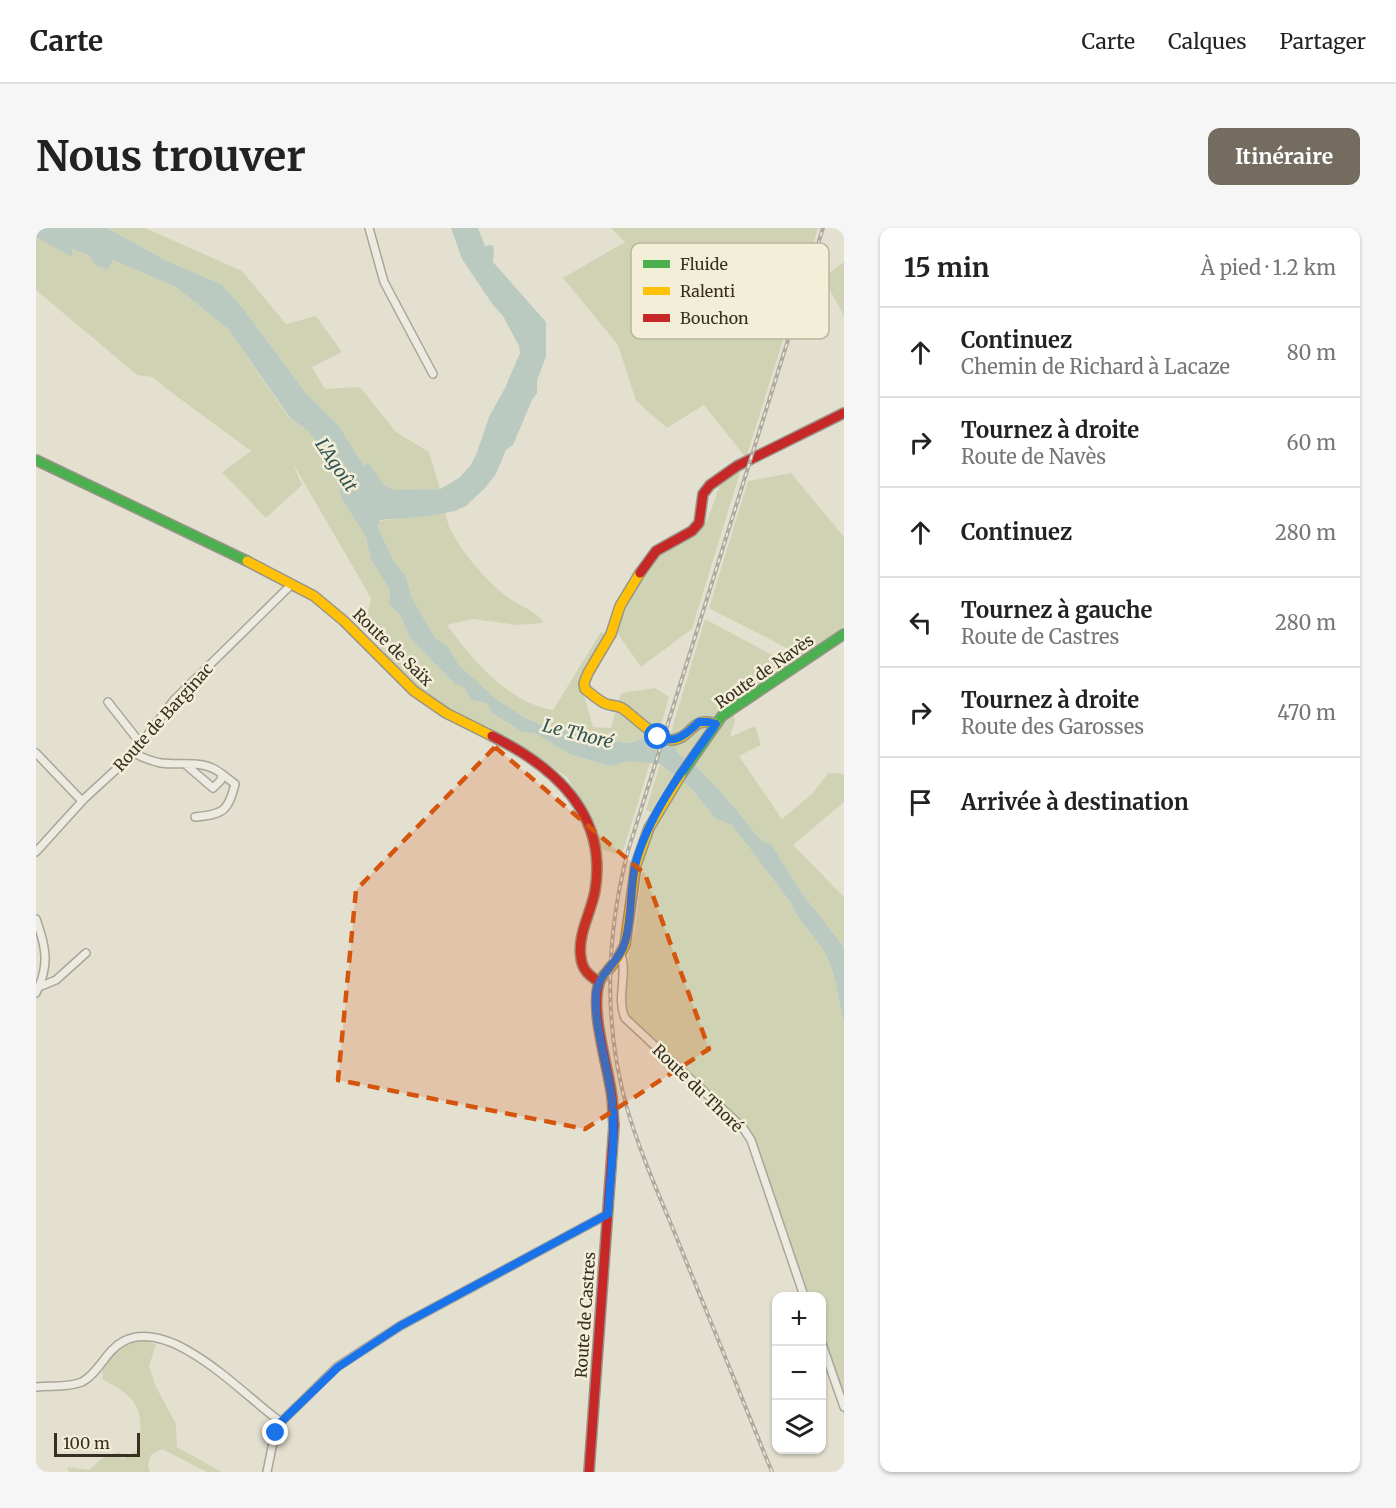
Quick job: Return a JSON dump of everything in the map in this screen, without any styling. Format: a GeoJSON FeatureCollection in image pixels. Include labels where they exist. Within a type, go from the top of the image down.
{"type":"FeatureCollection","features":[{"type":"Feature","properties":{"kind":"street"},"geometry":{"type":"LineString","coordinates":[[369,228],[384,282],[434,374]]}},
{"type":"Feature","properties":{"kind":"street"},"geometry":{"type":"LineString","coordinates":[[716,724],[699,722],[683,737],[664,740],[619,706],[606,704],[594,696],[585,689],[584,683],[611,634],[620,606],[651,555],[692,531],[699,523],[703,494],[710,485],[737,465],[844,414]]}},
{"type":"Feature","properties":{"kind":"street","name":"Route de Saïx"},"geometry":{"type":"LineString","coordinates":[[36,460],[292,584],[328,607],[417,694],[447,713],[536,761],[570,791],[586,819],[595,848],[596,888],[580,952],[584,969],[599,982]]}},
{"type":"Feature","properties":{"kind":"street","name":"Route de Barginac"},"geometry":{"type":"LineString","coordinates":[[36,852],[82,801],[134,753],[174,700],[292,584]]}},
{"type":"Feature","properties":{"kind":"street","name":"Route de Navès"},"geometry":{"type":"LineString","coordinates":[[621,954],[627,936],[632,882],[641,847],[653,819],[698,748],[722,716],[844,634]]}},
{"type":"Feature","properties":{"kind":"street"},"geometry":{"type":"LineString","coordinates":[[108,702],[141,744]]}},
{"type":"Feature","properties":{"kind":"street"},"geometry":{"type":"LineString","coordinates":[[36,753],[82,801]]}},
{"type":"Feature","properties":{"kind":"street"},"geometry":{"type":"LineString","coordinates":[[134,753],[163,763],[204,764],[214,767],[235,784],[229,805],[220,812],[195,817]]}},
{"type":"Feature","properties":{"kind":"street"},"geometry":{"type":"LineString","coordinates":[[185,764],[213,788],[221,780],[222,774]]}},
{"type":"Feature","properties":{"kind":"street"},"geometry":{"type":"LineString","coordinates":[[36,919],[45,944],[46,961],[38,990]]}},
{"type":"Feature","properties":{"kind":"street"},"geometry":{"type":"LineString","coordinates":[[38,990],[56,980],[86,953]]}},
{"type":"Feature","properties":{"kind":"street"},"geometry":{"type":"LineString","coordinates":[[599,982],[621,954]]}},
{"type":"Feature","properties":{"kind":"street","name":"Route du Thoré"},"geometry":{"type":"LineString","coordinates":[[621,954],[624,971],[622,1007],[625,1018],[743,1128],[751,1140],[803,1292]]}},
{"type":"Feature","properties":{"kind":"street","name":"Route de Castres"},"geometry":{"type":"LineString","coordinates":[[589,1472],[608,1214],[613,1111],[597,1013],[596,996],[599,982]]}},
{"type":"Feature","properties":{"kind":"street"},"geometry":{"type":"LineString","coordinates":[[267,1472],[274,1440],[281,1422],[338,1367],[400,1326],[608,1214]]}},
{"type":"Feature","properties":{"kind":"street"},"geometry":{"type":"LineString","coordinates":[[36,1387],[81,1382],[125,1340],[161,1339],[191,1351],[281,1422]]}},
{"type":"Feature","properties":{"kind":"street"},"geometry":{"type":"LineString","coordinates":[[823,1346],[844,1407]]}},
{"type":"Feature","properties":{"kind":"highlighted area"},"geometry":{"type":"Polygon","coordinates":[[[495,747],[645,874],[709,1049],[585,1129],[338,1080],[356,890],[495,747]]]}},
{"type":"Feature","properties":{"kind":"green space"},"geometry":{"type":"Polygon","coordinates":[[[107,228],[145,228],[242,271],[286,324],[316,316],[342,352],[312,367],[325,389],[360,387],[396,432],[429,452],[440,489],[395,490],[384,486],[368,462],[364,466],[339,426],[305,392],[243,308],[221,284],[167,261],[107,228]]]}},
{"type":"Feature","properties":{"kind":"green space"},"geometry":{"type":"Polygon","coordinates":[[[611,228],[818,228],[813,243],[631,243],[631,339],[783,339],[746,458],[704,405],[667,428],[636,401],[618,345],[563,278],[625,242],[611,228]]]}},
{"type":"Feature","properties":{"kind":"green space"},"geometry":{"type":"Polygon","coordinates":[[[36,237],[72,256],[72,248],[89,255],[113,260],[176,287],[229,330],[289,418],[309,432],[338,469],[340,496],[366,537],[371,560],[390,590],[389,604],[400,615],[410,638],[464,687],[471,700],[487,703],[492,713],[522,732],[535,733],[569,754],[610,766],[629,760],[650,763],[622,855],[601,849],[590,814],[567,777],[542,760],[432,699],[397,669],[365,627],[371,598],[292,462],[302,485],[266,518],[222,472],[251,451],[153,377],[137,375],[36,290],[36,237]]]}},
{"type":"Feature","properties":{"kind":"green space"},"geometry":{"type":"Polygon","coordinates":[[[844,262],[844,316],[829,288],[829,273],[844,262]]]}},
{"type":"Feature","properties":{"kind":"green space"},"geometry":{"type":"Polygon","coordinates":[[[741,469],[692,629],[641,667],[616,631],[624,606],[651,561],[701,530],[707,521],[721,482],[741,469]]]}},
{"type":"Feature","properties":{"kind":"green space"},"geometry":{"type":"Polygon","coordinates":[[[791,473],[844,537],[844,627],[802,656],[709,608],[748,481],[791,473]]]}},
{"type":"Feature","properties":{"kind":"green space"},"geometry":{"type":"Polygon","coordinates":[[[445,513],[454,536],[478,569],[506,596],[532,611],[544,623],[517,625],[473,619],[447,625],[480,666],[506,689],[536,706],[553,710],[601,632],[608,636],[605,654],[583,692],[593,727],[611,728],[621,693],[655,688],[669,697],[657,738],[652,736],[629,743],[573,736],[527,719],[495,698],[459,665],[448,647],[435,638],[410,597],[406,576],[395,563],[378,526],[380,521],[445,513]]]}},
{"type":"Feature","properties":{"kind":"green space"},"geometry":{"type":"Polygon","coordinates":[[[705,619],[793,666],[730,703],[735,720],[730,737],[755,726],[761,745],[739,756],[782,819],[813,793],[828,773],[844,774],[844,802],[793,845],[844,897],[844,947],[801,892],[771,844],[761,840],[723,794],[694,764],[679,754],[672,743],[668,742],[705,619]]]}},
{"type":"Feature","properties":{"kind":"green space"},"geometry":{"type":"Polygon","coordinates":[[[660,764],[690,787],[716,819],[732,825],[822,948],[834,975],[844,1024],[844,1416],[826,1361],[826,1292],[803,1292],[753,1146],[744,1131],[623,1022],[629,952],[635,929],[643,862],[650,838],[662,817],[646,810],[660,764]]]}},
{"type":"Feature","properties":{"kind":"green space"},"geometry":{"type":"Polygon","coordinates":[[[147,1340],[156,1345],[149,1366],[156,1387],[176,1424],[177,1447],[222,1472],[207,1472],[162,1449],[151,1455],[148,1465],[150,1472],[69,1472],[67,1467],[89,1470],[105,1456],[119,1452],[122,1459],[138,1450],[140,1425],[137,1407],[125,1393],[103,1380],[102,1366],[122,1348],[147,1340]]]}},
{"type":"Feature","properties":{"kind":"water","name":"L'Agoût"},"geometry":{"type":"Polygon","coordinates":[[[36,228],[107,228],[167,261],[221,284],[243,308],[305,392],[339,426],[364,466],[368,462],[384,485],[395,490],[440,489],[459,478],[470,466],[489,417],[520,353],[519,346],[503,316],[462,259],[451,228],[478,228],[485,246],[492,245],[494,248],[493,262],[546,322],[546,356],[537,381],[537,393],[513,445],[506,450],[496,474],[466,506],[455,511],[430,516],[380,520],[378,527],[395,563],[406,576],[411,597],[435,638],[448,647],[459,665],[495,698],[527,719],[573,736],[629,743],[652,736],[672,743],[679,754],[694,764],[723,794],[761,840],[771,844],[801,892],[844,947],[844,1024],[834,975],[822,948],[732,825],[716,819],[690,787],[660,764],[629,761],[610,766],[569,754],[535,733],[522,732],[492,713],[487,703],[471,700],[464,687],[455,684],[410,638],[400,615],[389,604],[390,590],[371,560],[366,537],[340,496],[338,469],[309,432],[290,418],[229,330],[176,287],[113,260],[108,269],[96,266],[89,255],[72,249],[72,257],[36,237],[36,228]]]}},
{"type":"Feature","properties":{"kind":"waterway","name":"Le Thoré"},"geometry":{"type":"LineString","coordinates":[[555,731],[592,739]]}},
{"type":"Feature","properties":{"kind":"railway"},"geometry":{"type":"LineString","coordinates":[[818,243],[823,228]]}},
{"type":"Feature","properties":{"kind":"railway"},"geometry":{"type":"LineString","coordinates":[[772,1472],[633,1127],[619,1076],[614,1044],[610,980],[615,915],[628,851],[788,339]]}},
{"type":"Feature","properties":{"kind":"traffic: fast"},"geometry":{"type":"LineString","coordinates":[[36,460],[247,561]]}},
{"type":"Feature","properties":{"kind":"traffic: fast"},"geometry":{"type":"LineString","coordinates":[[681,775],[722,716],[844,634]]}},
{"type":"Feature","properties":{"kind":"traffic: slow"},"geometry":{"type":"LineString","coordinates":[[247,561],[314,596],[344,621],[414,691],[446,713],[492,736]]}},
{"type":"Feature","properties":{"kind":"traffic: slow"},"geometry":{"type":"LineString","coordinates":[[640,573],[620,606],[611,634],[588,673],[584,683],[585,689],[604,703],[622,708],[660,737],[666,739],[679,738],[702,722],[716,724]]}},
{"type":"Feature","properties":{"kind":"traffic: slow"},"geometry":{"type":"LineString","coordinates":[[600,980],[618,958],[625,945],[636,865],[649,828],[681,775]]}},
{"type":"Feature","properties":{"kind":"traffic: jam"},"geometry":{"type":"LineString","coordinates":[[640,573],[656,551],[692,531],[699,523],[703,494],[710,485],[737,466],[844,413]]}},
{"type":"Feature","properties":{"kind":"traffic: jam"},"geometry":{"type":"LineString","coordinates":[[492,736],[515,748],[556,778],[585,816],[593,839],[597,864],[595,891],[580,949],[585,969],[599,982]]}},
{"type":"Feature","properties":{"kind":"traffic: jam"},"geometry":{"type":"LineString","coordinates":[[589,1472],[614,1125],[612,1097],[598,1021],[597,992],[600,980]]}},
{"type":"Feature","properties":{"kind":"route"},"geometry":{"type":"LineString","coordinates":[[276,1433],[281,1422],[338,1367],[400,1326],[608,1214],[614,1125],[612,1097],[597,1013],[596,990],[602,977],[618,958],[625,945],[632,882],[641,847],[653,819],[716,724],[699,722],[683,737],[674,740],[664,740],[658,737]]}}]}
